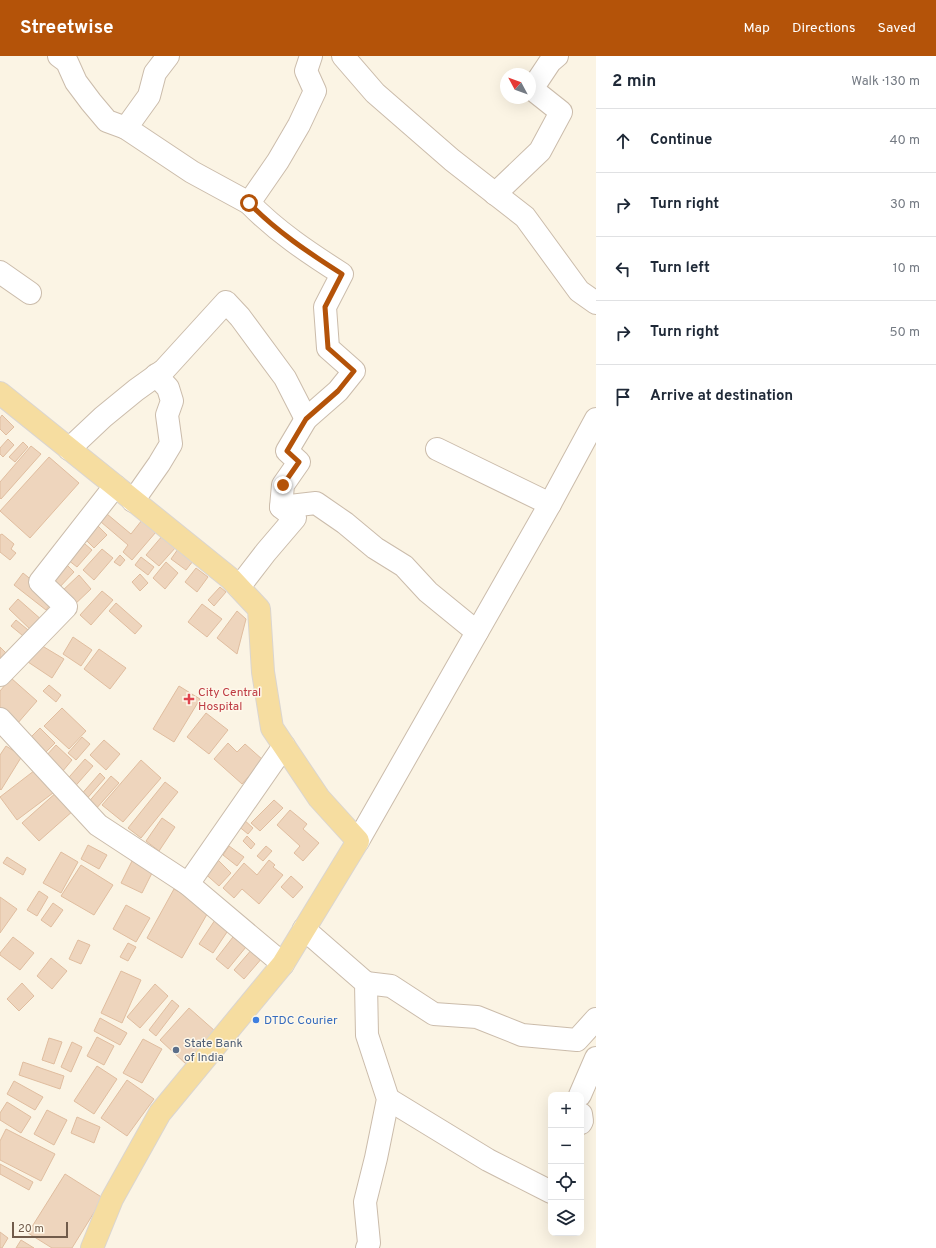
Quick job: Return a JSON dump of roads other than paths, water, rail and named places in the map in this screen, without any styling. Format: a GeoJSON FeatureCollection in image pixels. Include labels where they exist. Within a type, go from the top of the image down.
{"type":"FeatureCollection","features":[{"type":"Feature","properties":{"kind":"main road"},"geometry":{"type":"LineString","coordinates":[[0,393],[231,579],[259,609],[263,672],[272,728],[319,798],[358,841],[283,964],[160,1113],[112,1199],[92,1248]]}},
{"type":"Feature","properties":{"kind":"street"},"geometry":{"type":"LineString","coordinates":[[59,56],[67,62],[76,82],[107,121],[126,128],[192,172],[249,203],[265,219],[314,256],[342,274],[325,307],[328,348],[354,371],[338,391],[306,419],[287,451],[299,462],[283,485],[280,507]]}},
{"type":"Feature","properties":{"kind":"street"},"geometry":{"type":"LineString","coordinates":[[126,128],[149,96],[155,73],[168,56]]}},
{"type":"Feature","properties":{"kind":"street"},"geometry":{"type":"LineString","coordinates":[[249,203],[278,161],[299,125],[315,91],[306,71],[312,56]]}},
{"type":"Feature","properties":{"kind":"street"},"geometry":{"type":"LineString","coordinates":[[343,56],[376,93],[452,160],[525,217],[580,291],[596,303]]}},
{"type":"Feature","properties":{"kind":"street"},"geometry":{"type":"LineString","coordinates":[[495,194],[540,151],[561,112],[532,89],[550,62],[557,56]]}},
{"type":"Feature","properties":{"kind":"street"},"geometry":{"type":"LineString","coordinates":[[0,272],[30,293]]}},
{"type":"Feature","properties":{"kind":"street"},"geometry":{"type":"LineString","coordinates":[[69,449],[103,417],[136,390],[164,370],[226,302],[240,317],[285,378],[306,419]]}},
{"type":"Feature","properties":{"kind":"street"},"geometry":{"type":"LineString","coordinates":[[133,501],[171,444],[167,415],[172,401],[168,388],[156,375]]}},
{"type":"Feature","properties":{"kind":"street"},"geometry":{"type":"LineString","coordinates":[[358,841],[550,504],[596,419]]}},
{"type":"Feature","properties":{"kind":"street"},"geometry":{"type":"LineString","coordinates":[[437,448],[550,504]]}},
{"type":"Feature","properties":{"kind":"street"},"geometry":{"type":"LineString","coordinates":[[0,676],[66,607],[40,582],[115,486]]}},
{"type":"Feature","properties":{"kind":"street"},"geometry":{"type":"LineString","coordinates":[[280,507],[316,503],[345,523],[375,548],[404,566],[428,592],[477,632]]}},
{"type":"Feature","properties":{"kind":"street"},"geometry":{"type":"LineString","coordinates":[[239,587],[295,518],[280,507]]}},
{"type":"Feature","properties":{"kind":"street"},"geometry":{"type":"LineString","coordinates":[[0,719],[98,825],[188,884],[283,964]]}},
{"type":"Feature","properties":{"kind":"street"},"geometry":{"type":"LineString","coordinates":[[188,884],[284,746]]}},
{"type":"Feature","properties":{"kind":"street"},"geometry":{"type":"LineString","coordinates":[[304,929],[366,983],[391,986],[434,1014],[477,1017],[522,1035],[577,1040],[596,1019]]}},
{"type":"Feature","properties":{"kind":"street"},"geometry":{"type":"LineString","coordinates":[[366,983],[367,1034],[388,1099],[376,1158],[364,1202],[369,1243],[367,1248]]}},
{"type":"Feature","properties":{"kind":"street"},"geometry":{"type":"LineString","coordinates":[[581,1092],[596,1058]]}},
{"type":"Feature","properties":{"kind":"street"},"geometry":{"type":"LineString","coordinates":[[388,1099],[488,1160],[548,1190]]}},
{"type":"Feature","properties":{"kind":"place","name":"City Central Hospital"},"geometry":{"type":"Point","coordinates":[189,699]}},
{"type":"Feature","properties":{"kind":"place","name":"DTDC Courier"},"geometry":{"type":"Point","coordinates":[256,1020]}},
{"type":"Feature","properties":{"kind":"place","name":"State Bank of India"},"geometry":{"type":"Point","coordinates":[176,1050]}}]}
